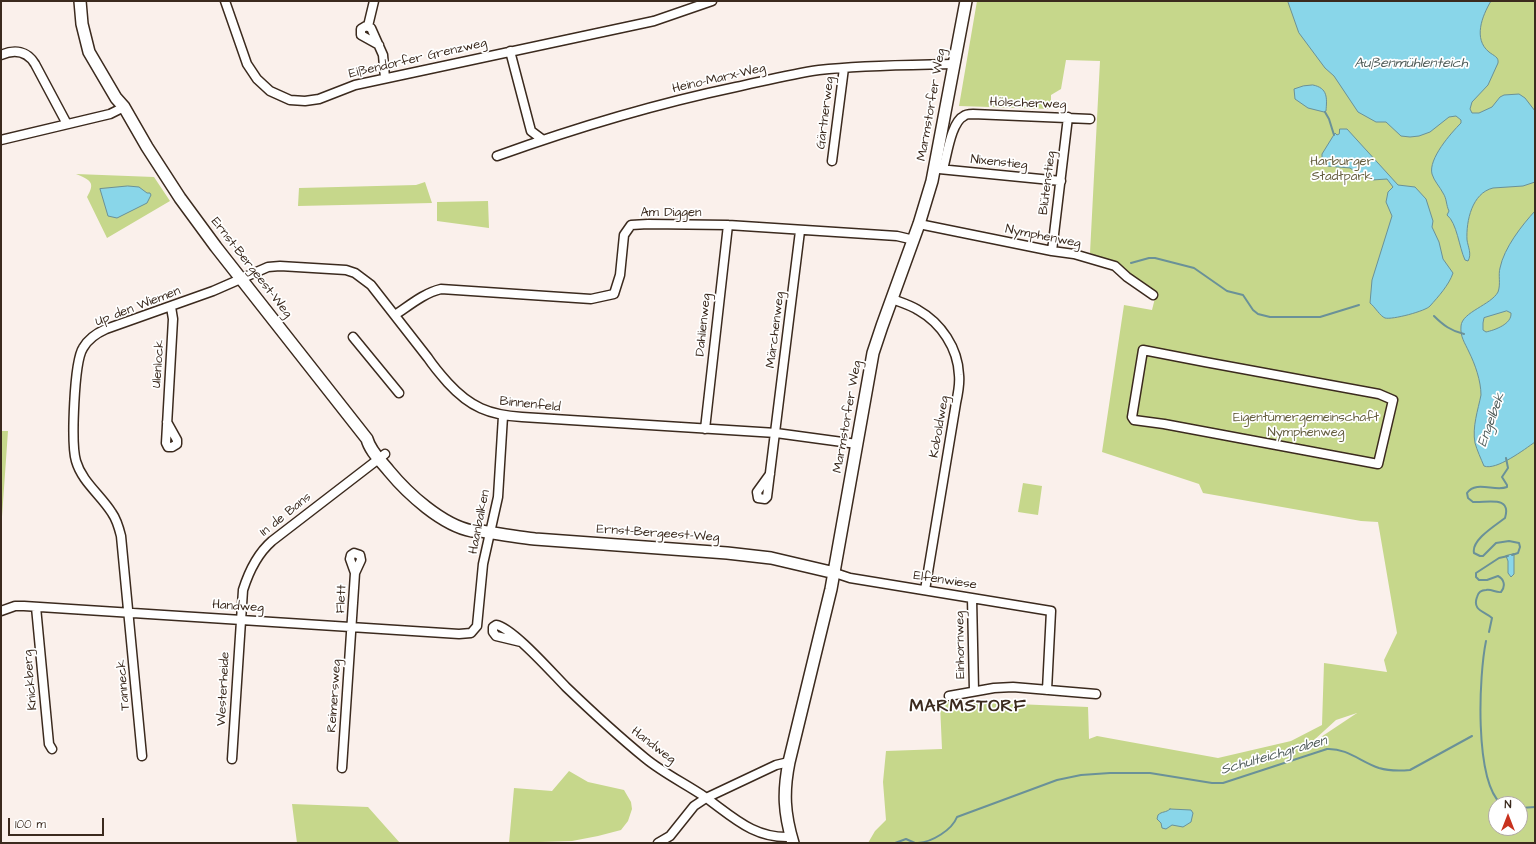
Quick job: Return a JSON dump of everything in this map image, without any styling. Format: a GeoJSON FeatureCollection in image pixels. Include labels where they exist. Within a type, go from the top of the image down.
{"type":"FeatureCollection","features":[{"type":"Feature","properties":{"kind":"street","name":"Ernst-Bergeest-Weg"},"geometry":{"type":"LineString","coordinates":[[80,1],[84,35],[92,45],[121,96],[124,107],[170,185],[367,439],[368,444],[382,456],[409,493],[426,508],[458,525],[473,531],[535,540],[771,558],[835,573]]}},
{"type":"Feature","properties":{"kind":"street","name":"Eißendorfer Grenzweg"},"geometry":{"type":"LineString","coordinates":[[225,1],[247,64],[257,79],[270,91],[290,100],[304,101],[319,99],[355,84],[654,21],[712,1]]}},
{"type":"Feature","properties":{"kind":"street"},"geometry":{"type":"LineString","coordinates":[[374,1],[368,26],[371,28],[383,55],[385,78]]}},
{"type":"Feature","properties":{"kind":"street","name":"Marmstorfer Weg"},"geometry":{"type":"LineString","coordinates":[[939,169],[953,64],[966,1]]}},
{"type":"Feature","properties":{"kind":"street"},"geometry":{"type":"LineString","coordinates":[[510,51],[531,131],[543,140]]}},
{"type":"Feature","properties":{"kind":"street"},"geometry":{"type":"LineString","coordinates":[[1,55],[7,52],[18,52],[28,56],[35,64],[67,124]]}},
{"type":"Feature","properties":{"kind":"street","name":"Heino-Marx-Weg"},"geometry":{"type":"LineString","coordinates":[[497,156],[543,140],[647,108],[797,74],[844,68],[953,64]]}},
{"type":"Feature","properties":{"kind":"street","name":"Gärtnerweg"},"geometry":{"type":"LineString","coordinates":[[832,161],[844,68]]}},
{"type":"Feature","properties":{"kind":"street"},"geometry":{"type":"LineString","coordinates":[[1,140],[110,114],[124,107]]}},
{"type":"Feature","properties":{"kind":"street","name":"Hölscherweg"},"geometry":{"type":"LineString","coordinates":[[964,116],[973,114],[1090,119]]}},
{"type":"Feature","properties":{"kind":"street","name":"Marmstorfer Weg"},"geometry":{"type":"LineString","coordinates":[[792,840],[787,822],[784,800],[789,762],[835,573],[873,353],[920,224],[932,181],[939,169],[954,128],[958,121],[964,116]]}},
{"type":"Feature","properties":{"kind":"street","name":"Blütenstieg"},"geometry":{"type":"LineString","coordinates":[[1052,251],[1068,117]]}},
{"type":"Feature","properties":{"kind":"street","name":"Nixenstieg"},"geometry":{"type":"LineString","coordinates":[[939,169],[1061,181]]}},
{"type":"Feature","properties":{"kind":"street","name":"Nymphenweg"},"geometry":{"type":"LineString","coordinates":[[920,224],[1052,251],[1074,254],[1115,266],[1127,277],[1153,295]]}},
{"type":"Feature","properties":{"kind":"street","name":"Am Diggen"},"geometry":{"type":"LineString","coordinates":[[395,315],[432,291],[441,289],[592,299],[614,294],[620,274],[624,235],[631,225],[728,225],[897,236],[914,240]]}},
{"type":"Feature","properties":{"kind":"street","name":"Dahlienweg"},"geometry":{"type":"LineString","coordinates":[[705,429],[728,225]]}},
{"type":"Feature","properties":{"kind":"street","name":"Märchenweg"},"geometry":{"type":"LineString","coordinates":[[770,474],[800,230]]}},
{"type":"Feature","properties":{"kind":"street","name":"Binnenfeld"},"geometry":{"type":"LineString","coordinates":[[241,278],[268,267],[276,266],[346,270],[364,278],[395,315],[434,367],[459,395],[473,405],[488,412],[503,416],[776,432],[857,444]]}},
{"type":"Feature","properties":{"kind":"street","name":"Up den Wiemen"},"geometry":{"type":"LineString","coordinates":[[129,612],[121,536],[118,524],[84,478],[76,461],[73,445],[77,371],[83,348],[97,334],[213,291],[241,278]]}},
{"type":"Feature","properties":{"kind":"street","name":"Koboldweg"},"geometry":{"type":"LineString","coordinates":[[892,299],[918,310],[929,317],[949,340],[956,353],[959,370],[956,403],[925,590]]}},
{"type":"Feature","properties":{"kind":"street","name":"Ulenlock"},"geometry":{"type":"LineString","coordinates":[[167,422],[174,319],[171,307]]}},
{"type":"Feature","properties":{"kind":"street"},"geometry":{"type":"LineString","coordinates":[[353,337],[399,393]]}},
{"type":"Feature","properties":{"kind":"street"},"geometry":{"type":"LineString","coordinates":[[1143,350],[1372,393],[1393,400],[1378,464],[1164,424],[1134,420],[1132,417],[1143,350]]}},
{"type":"Feature","properties":{"kind":"street","name":"Haanbalken"},"geometry":{"type":"LineString","coordinates":[[474,631],[478,623],[484,532],[498,497],[503,416]]}},
{"type":"Feature","properties":{"kind":"street","name":"In de Bans"},"geometry":{"type":"LineString","coordinates":[[240,619],[242,590],[250,570],[262,551],[293,524],[382,456]]}},
{"type":"Feature","properties":{"kind":"street","name":"Flett"},"geometry":{"type":"LineString","coordinates":[[352,626],[355,573]]}},
{"type":"Feature","properties":{"kind":"street","name":"Elfenwiese"},"geometry":{"type":"LineString","coordinates":[[835,573],[843,577],[1051,611],[1047,690]]}},
{"type":"Feature","properties":{"kind":"street","name":"Einhornweg"},"geometry":{"type":"LineString","coordinates":[[972,598],[974,691]]}},
{"type":"Feature","properties":{"kind":"street","name":"Handweg"},"geometry":{"type":"LineString","coordinates":[[1,610],[15,606],[464,634],[474,631]]}},
{"type":"Feature","properties":{"kind":"street","name":"Knickberg"},"geometry":{"type":"LineString","coordinates":[[36,607],[49,744],[52,749]]}},
{"type":"Feature","properties":{"kind":"street","name":"Tanneck"},"geometry":{"type":"LineString","coordinates":[[129,612],[142,756]]}},
{"type":"Feature","properties":{"kind":"street","name":"Westerheide"},"geometry":{"type":"LineString","coordinates":[[232,760],[240,619]]}},
{"type":"Feature","properties":{"kind":"street","name":"Reimersweg"},"geometry":{"type":"LineString","coordinates":[[342,768],[352,626]]}},
{"type":"Feature","properties":{"kind":"street","name":"Handweg"},"geometry":{"type":"LineString","coordinates":[[521,642],[567,688],[646,758],[706,798],[742,825],[774,837],[792,840]]}},
{"type":"Feature","properties":{"kind":"street"},"geometry":{"type":"LineString","coordinates":[[949,696],[974,691],[1013,687],[1096,694]]}},
{"type":"Feature","properties":{"kind":"street"},"geometry":{"type":"LineString","coordinates":[[658,843],[671,839],[694,806],[706,798],[776,765],[789,762]]}},
{"type":"Feature","properties":{"kind":"green space","name":"Harburger Stadtpark"},"geometry":{"type":"Polygon","coordinates":[[[977,1],[1535,1],[1535,843],[868,843],[875,831],[886,820],[883,782],[886,751],[942,749],[940,704],[944,703],[944,701],[1088,707],[1089,739],[1097,736],[1218,758],[1291,741],[1322,725],[1324,663],[1387,672],[1384,660],[1397,633],[1378,522],[1361,521],[1203,493],[1199,484],[1102,452],[1124,305],[1152,310],[1155,298],[1115,263],[1090,253],[1100,61],[1066,60],[1061,89],[1051,95],[1051,109],[959,106],[977,1]],[[1357,713],[1336,720],[1313,741],[1357,713]]]}},
{"type":"Feature","properties":{"kind":"green space"},"geometry":{"type":"Polygon","coordinates":[[[76,174],[154,177],[170,201],[107,238],[87,197],[91,188],[90,182],[76,174]]]}},
{"type":"Feature","properties":{"kind":"green space"},"geometry":{"type":"Polygon","coordinates":[[[425,182],[432,203],[298,206],[299,188],[416,185],[425,182]]]}},
{"type":"Feature","properties":{"kind":"green space"},"geometry":{"type":"Polygon","coordinates":[[[488,201],[489,228],[437,221],[437,202],[488,201]]]}},
{"type":"Feature","properties":{"kind":"green space"},"geometry":{"type":"Polygon","coordinates":[[[1,431],[8,431],[1,531],[1,431]]]}},
{"type":"Feature","properties":{"kind":"green space"},"geometry":{"type":"Polygon","coordinates":[[[1023,483],[1042,486],[1038,515],[1018,512],[1023,483]]]}},
{"type":"Feature","properties":{"kind":"green space"},"geometry":{"type":"Polygon","coordinates":[[[569,771],[588,782],[624,790],[631,802],[632,809],[628,821],[621,830],[572,841],[509,843],[514,788],[552,791],[569,771]]]}},
{"type":"Feature","properties":{"kind":"green space"},"geometry":{"type":"Polygon","coordinates":[[[292,804],[368,807],[400,843],[297,843],[292,804]]]}},
{"type":"Feature","properties":{"kind":"water","name":"Außenmühlenteich"},"geometry":{"type":"Polygon","coordinates":[[[1288,1],[1491,1],[1482,20],[1480,34],[1484,47],[1497,58],[1498,63],[1488,85],[1472,102],[1470,109],[1472,113],[1479,113],[1492,107],[1500,97],[1504,95],[1519,94],[1525,98],[1535,111],[1535,182],[1523,186],[1493,188],[1480,196],[1475,202],[1469,217],[1467,240],[1470,253],[1468,261],[1465,260],[1463,255],[1456,229],[1447,215],[1449,211],[1445,198],[1432,174],[1433,161],[1446,140],[1461,123],[1461,120],[1456,116],[1449,117],[1430,132],[1419,136],[1410,137],[1401,136],[1386,122],[1376,122],[1358,112],[1334,76],[1325,68],[1299,33],[1288,1]]]}},
{"type":"Feature","properties":{"kind":"water"},"geometry":{"type":"Polygon","coordinates":[[[1313,85],[1322,88],[1326,94],[1326,111],[1324,112],[1308,108],[1295,99],[1294,89],[1313,85]]]}},
{"type":"Feature","properties":{"kind":"water"},"geometry":{"type":"Polygon","coordinates":[[[1340,129],[1347,129],[1398,185],[1415,187],[1426,199],[1433,221],[1432,227],[1439,242],[1443,259],[1453,273],[1443,291],[1430,306],[1416,313],[1385,318],[1370,303],[1372,280],[1392,216],[1386,202],[1388,192],[1393,187],[1387,179],[1372,180],[1363,177],[1350,168],[1327,166],[1322,162],[1322,154],[1335,133],[1337,135],[1339,134],[1340,129]]]}},
{"type":"Feature","properties":{"kind":"water"},"geometry":{"type":"Polygon","coordinates":[[[128,186],[139,187],[147,193],[150,193],[151,195],[147,203],[117,218],[108,216],[100,189],[128,186]]]}},
{"type":"Feature","properties":{"kind":"water"},"geometry":{"type":"Polygon","coordinates":[[[1535,211],[1535,442],[1518,454],[1489,467],[1484,466],[1475,443],[1474,431],[1481,395],[1480,384],[1473,362],[1462,337],[1461,326],[1466,317],[1489,301],[1498,292],[1499,271],[1505,253],[1519,230],[1535,211]],[[1507,311],[1484,318],[1483,330],[1486,332],[1502,326],[1509,320],[1511,313],[1507,311]]]}},
{"type":"Feature","properties":{"kind":"water"},"geometry":{"type":"Polygon","coordinates":[[[1514,554],[1514,574],[1511,577],[1508,573],[1508,561],[1506,556],[1514,554]]]}},
{"type":"Feature","properties":{"kind":"water"},"geometry":{"type":"Polygon","coordinates":[[[1170,809],[1191,810],[1193,813],[1191,822],[1183,827],[1172,825],[1166,829],[1162,828],[1161,823],[1157,819],[1158,815],[1170,809]]]}},
{"type":"Feature","properties":{"kind":"waterway"},"geometry":{"type":"LineString","coordinates":[[1325,112],[1334,135]]}},
{"type":"Feature","properties":{"kind":"waterway"},"geometry":{"type":"LineString","coordinates":[[1131,263],[1149,258],[1155,258],[1194,268],[1227,291],[1243,295],[1253,310],[1258,314],[1270,317],[1320,317],[1359,305]]}},
{"type":"Feature","properties":{"kind":"waterway"},"geometry":{"type":"LineString","coordinates":[[1434,316],[1448,327],[1464,334]]}},
{"type":"Feature","properties":{"kind":"waterway","name":"Engelbek"},"geometry":{"type":"LineString","coordinates":[[1506,458],[1508,468],[1502,477],[1507,487],[1475,487],[1467,493],[1468,498],[1473,502],[1491,501],[1502,503],[1505,506],[1506,511],[1505,518],[1485,533],[1476,543],[1474,553],[1483,556],[1496,543],[1509,541],[1519,543],[1520,547],[1518,553],[1512,555]]}},
{"type":"Feature","properties":{"kind":"waterway","name":"Engelbek"},"geometry":{"type":"LineString","coordinates":[[1489,632],[1492,618],[1478,608],[1476,605],[1477,597],[1478,594],[1484,590],[1501,592],[1504,583],[1498,576],[1487,580],[1479,580],[1476,577],[1476,573],[1499,558],[1508,556]]}},
{"type":"Feature","properties":{"kind":"waterway","name":"Engelbek"},"geometry":{"type":"LineString","coordinates":[[1486,641],[1482,677],[1481,726],[1486,773],[1492,791],[1495,796]]}},
{"type":"Feature","properties":{"kind":"waterway","name":"Schulteichgraben"},"geometry":{"type":"LineString","coordinates":[[918,843],[935,838],[946,831],[957,817],[1057,780],[1081,775],[1150,773],[1212,783],[1223,783],[1327,749],[1334,749],[1347,753],[1383,769],[1410,770],[1472,736]]}},
{"type":"Feature","properties":{"kind":"waterway","name":"Engelbek"},"geometry":{"type":"LineString","coordinates":[[1528,807],[1535,807]]}},
{"type":"Feature","properties":{"kind":"waterway","name":"Schulteichgraben"},"geometry":{"type":"LineString","coordinates":[[895,843],[906,839],[915,843]]}},
{"type":"Feature","properties":{"kind":"district","name":"MARMSTORF"},"geometry":{"type":"Point","coordinates":[968,707]}},
{"type":"Feature","properties":{"kind":"park label","name":"Eigentümergemeinschaft Nymphenweg"},"geometry":{"type":"Point","coordinates":[1306,426]}}]}
